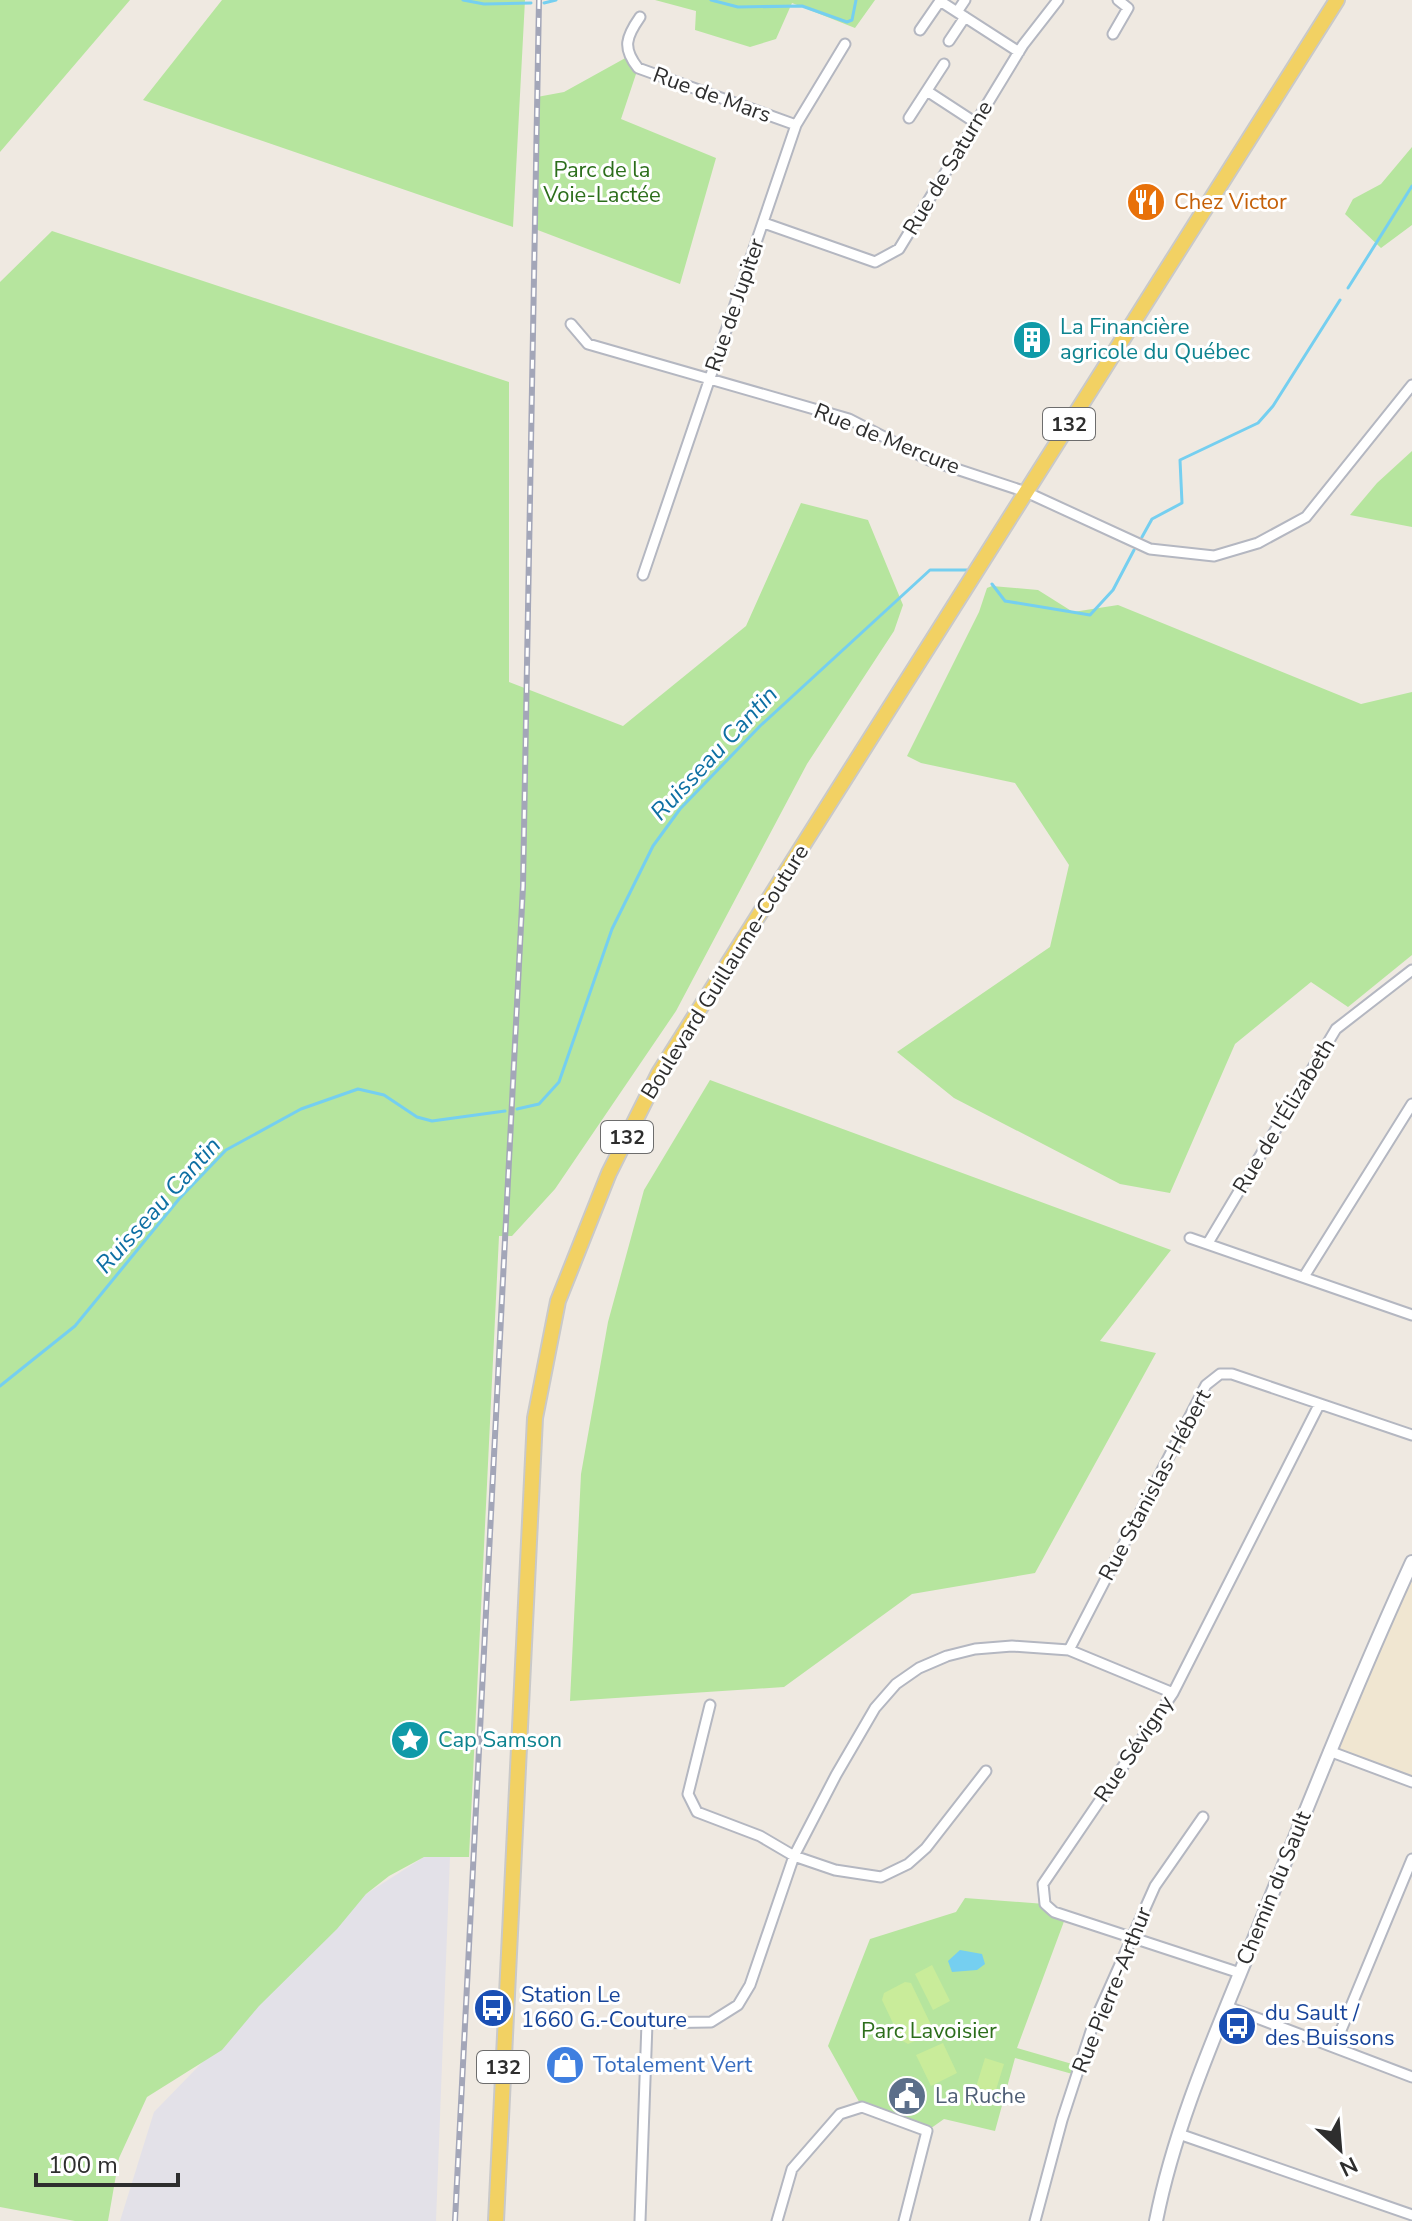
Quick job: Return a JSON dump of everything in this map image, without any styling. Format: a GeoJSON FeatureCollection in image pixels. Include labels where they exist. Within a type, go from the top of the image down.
{"type":"FeatureCollection","features":[{"type":"Feature","properties":{"kind":"main road","name":"Boulevard Guillaume-Couture"},"geometry":{"type":"LineString","coordinates":[[496,2221],[535,1418],[558,1301],[609,1173],[659,1073],[1337,0]]}},
{"type":"Feature","properties":{"kind":"street"},"geometry":{"type":"LineString","coordinates":[[949,41],[965,0]]}},
{"type":"Feature","properties":{"kind":"street","name":"Rue de Saturne"},"geometry":{"type":"LineString","coordinates":[[764,223],[875,262],[899,249],[1021,48],[1058,0]]}},
{"type":"Feature","properties":{"kind":"street"},"geometry":{"type":"LineString","coordinates":[[1113,34],[1128,8],[1118,0]]}},
{"type":"Feature","properties":{"kind":"street"},"geometry":{"type":"LineString","coordinates":[[920,30],[940,1],[1021,48]]}},
{"type":"Feature","properties":{"kind":"street","name":"Rue de Mars"},"geometry":{"type":"LineString","coordinates":[[640,17],[626,37],[629,56],[638,68],[796,125]]}},
{"type":"Feature","properties":{"kind":"street","name":"Rue de Jupiter"},"geometry":{"type":"LineString","coordinates":[[643,575],[796,125],[845,44]]}},
{"type":"Feature","properties":{"kind":"street"},"geometry":{"type":"LineString","coordinates":[[909,118],[944,64]]}},
{"type":"Feature","properties":{"kind":"street"},"geometry":{"type":"LineString","coordinates":[[927,91],[976,123]]}},
{"type":"Feature","properties":{"kind":"street","name":"Rue de Mercure"},"geometry":{"type":"LineString","coordinates":[[571,324],[588,344],[849,419],[929,460],[1026,492],[1150,549],[1214,556],[1258,543],[1306,517],[1412,385]]}},
{"type":"Feature","properties":{"kind":"street","name":"Rue de l'Élizabeth"},"geometry":{"type":"LineString","coordinates":[[1208,1243],[1336,1029],[1412,970]]}},
{"type":"Feature","properties":{"kind":"street"},"geometry":{"type":"LineString","coordinates":[[1305,1275],[1412,1104]]}},
{"type":"Feature","properties":{"kind":"street"},"geometry":{"type":"LineString","coordinates":[[1190,1238],[1305,1275],[1412,1315]]}},
{"type":"Feature","properties":{"kind":"street","name":"Rue Stanislas-Hébert"},"geometry":{"type":"LineString","coordinates":[[1069,1650],[1206,1385],[1220,1374],[1232,1374],[1412,1435]]}},
{"type":"Feature","properties":{"kind":"street","name":"Rue Sévigny"},"geometry":{"type":"LineString","coordinates":[[1240,1973],[1054,1912],[1045,1904],[1043,1884],[1173,1693],[1319,1405]]}},
{"type":"Feature","properties":{"kind":"street","name":"Chemin du Sault"},"geometry":{"type":"LineString","coordinates":[[1156,2221],[1167,2163],[1240,1973],[1329,1751],[1412,1562]]}},
{"type":"Feature","properties":{"kind":"street"},"geometry":{"type":"LineString","coordinates":[[640,2221],[647,2023],[711,2022],[738,2005],[750,1985],[794,1856],[875,1708],[896,1684],[947,1656],[975,1649],[1012,1646],[1069,1650],[1173,1693]]}},
{"type":"Feature","properties":{"kind":"street"},"geometry":{"type":"LineString","coordinates":[[710,1705],[688,1794],[697,1812],[760,1836],[794,1856],[835,1870],[867,1876],[892,1874],[926,1848],[986,1771]]}},
{"type":"Feature","properties":{"kind":"street"},"geometry":{"type":"LineString","coordinates":[[1329,1751],[1412,1782]]}},
{"type":"Feature","properties":{"kind":"street","name":"Rue Pierre-Arthur"},"geometry":{"type":"LineString","coordinates":[[1035,2221],[1062,2120],[1093,2025],[1155,1886],[1203,1817]]}},
{"type":"Feature","properties":{"kind":"street"},"geometry":{"type":"LineString","coordinates":[[1334,2047],[1412,1859]]}},
{"type":"Feature","properties":{"kind":"street"},"geometry":{"type":"LineString","coordinates":[[1228,2007],[1412,2077]]}},
{"type":"Feature","properties":{"kind":"street"},"geometry":{"type":"LineString","coordinates":[[777,2221],[792,2169],[840,2114],[862,2107],[927,2131],[904,2221]]}},
{"type":"Feature","properties":{"kind":"street"},"geometry":{"type":"LineString","coordinates":[[1179,2134],[1412,2215]]}},
{"type":"Feature","properties":{"kind":"shaded area"},"geometry":{"type":"Polygon","coordinates":[[[1406,1575],[1412,1577],[1412,1782],[1329,1751],[1406,1575]]]}},
{"type":"Feature","properties":{"kind":"shaded area"},"geometry":{"type":"Polygon","coordinates":[[[450,1856],[436,2221],[120,2221],[154,2112],[366,1894],[424,1857],[450,1856]]]}},
{"type":"Feature","properties":{"kind":"green space"},"geometry":{"type":"Polygon","coordinates":[[[0,0],[130,0],[0,152],[0,0]]]}},
{"type":"Feature","properties":{"kind":"green space"},"geometry":{"type":"Polygon","coordinates":[[[222,0],[525,0],[513,227],[143,100],[222,0]]]}},
{"type":"Feature","properties":{"kind":"green space"},"geometry":{"type":"Polygon","coordinates":[[[655,0],[875,0],[855,28],[792,3],[776,39],[750,47],[695,30],[696,11],[655,0]]]}},
{"type":"Feature","properties":{"kind":"green space","name":"Parc de la Voie-Lactée"},"geometry":{"type":"Polygon","coordinates":[[[629,56],[638,68],[621,119],[716,158],[680,284],[535,229],[537,97],[564,92],[629,56]]]}},
{"type":"Feature","properties":{"kind":"green space"},"geometry":{"type":"Polygon","coordinates":[[[1412,147],[1412,225],[1381,248],[1345,214],[1353,199],[1381,184],[1412,147]]]}},
{"type":"Feature","properties":{"kind":"green space"},"geometry":{"type":"Polygon","coordinates":[[[52,231],[509,382],[509,682],[623,726],[746,626],[801,503],[868,520],[903,605],[894,631],[807,764],[676,1011],[555,1189],[512,1236],[499,1236],[469,1857],[424,1857],[389,1876],[366,1894],[337,1929],[259,2006],[222,2050],[147,2097],[119,2158],[108,2221],[75,2221],[0,2207],[0,282],[52,231]]]}},
{"type":"Feature","properties":{"kind":"green space"},"geometry":{"type":"Polygon","coordinates":[[[1412,451],[1412,527],[1350,515],[1377,483],[1412,451]]]}},
{"type":"Feature","properties":{"kind":"green space"},"geometry":{"type":"Polygon","coordinates":[[[987,588],[1038,590],[1073,612],[1118,605],[1361,704],[1412,692],[1412,955],[1348,1007],[1311,982],[1235,1044],[1170,1193],[1120,1184],[954,1098],[897,1052],[1050,947],[1069,865],[1015,783],[921,763],[907,756],[979,612],[987,588]]]}},
{"type":"Feature","properties":{"kind":"green space"},"geometry":{"type":"Polygon","coordinates":[[[710,1080],[1171,1250],[1100,1341],[1156,1353],[1035,1573],[912,1594],[784,1687],[570,1701],[581,1474],[608,1322],[644,1190],[710,1080]]]}},
{"type":"Feature","properties":{"kind":"green space","name":"Parc Lavoisier"},"geometry":{"type":"Polygon","coordinates":[[[965,1898],[1045,1904],[1066,1916],[1017,2048],[1079,2066],[1076,2075],[1015,2058],[995,2131],[944,2119],[927,2131],[862,2107],[828,2046],[870,1939],[956,1912],[965,1898]]]}},
{"type":"Feature","properties":{"kind":"green space"},"geometry":{"type":"Polygon","coordinates":[[[932,1965],[950,2001],[933,2010],[915,1974],[932,1965]]]}},
{"type":"Feature","properties":{"kind":"green space"},"geometry":{"type":"Polygon","coordinates":[[[905,1982],[911,1983],[933,2029],[931,2034],[908,2044],[901,2040],[882,2000],[884,1993],[905,1982]]]}},
{"type":"Feature","properties":{"kind":"green space"},"geometry":{"type":"Polygon","coordinates":[[[943,2043],[957,2073],[931,2086],[916,2055],[943,2043]]]}},
{"type":"Feature","properties":{"kind":"green space"},"geometry":{"type":"Polygon","coordinates":[[[985,2058],[1004,2064],[995,2093],[976,2087],[985,2058]]]}},
{"type":"Feature","properties":{"kind":"water"},"geometry":{"type":"Polygon","coordinates":[[[960,1950],[982,1954],[985,1964],[977,1970],[952,1972],[948,1961],[960,1950]]]}},
{"type":"Feature","properties":{"kind":"waterway"},"geometry":{"type":"LineString","coordinates":[[463,0],[484,4],[531,3]]}},
{"type":"Feature","properties":{"kind":"waterway"},"geometry":{"type":"LineString","coordinates":[[544,3],[556,0]]}},
{"type":"Feature","properties":{"kind":"waterway"},"geometry":{"type":"LineString","coordinates":[[711,0],[738,7],[802,6],[847,22],[852,20],[856,0]]}},
{"type":"Feature","properties":{"kind":"waterway","name":"Ruisseau Cantin"},"geometry":{"type":"LineString","coordinates":[[1348,288],[1412,186]]}},
{"type":"Feature","properties":{"kind":"waterway","name":"Ruisseau Cantin"},"geometry":{"type":"LineString","coordinates":[[1142,537],[1152,519],[1182,503],[1180,460],[1258,423],[1273,406],[1340,300]]}},
{"type":"Feature","properties":{"kind":"waterway","name":"Ruisseau Cantin"},"geometry":{"type":"LineString","coordinates":[[992,584],[1005,601],[1090,615],[1113,590],[1134,550]]}},
{"type":"Feature","properties":{"kind":"waterway","name":"Ruisseau Cantin"},"geometry":{"type":"LineString","coordinates":[[517,1109],[539,1104],[559,1082],[612,929],[653,846],[680,809],[760,726],[930,570],[967,570]]}},
{"type":"Feature","properties":{"kind":"waterway","name":"Ruisseau Cantin"},"geometry":{"type":"LineString","coordinates":[[0,1386],[75,1326],[179,1199],[226,1150],[301,1109],[358,1089],[384,1095],[417,1117],[432,1121],[505,1111]]}},
{"type":"Feature","properties":{"kind":"railway"},"geometry":{"type":"LineString","coordinates":[[455,2221],[523,886],[539,0]]}},
{"type":"Feature","properties":{"kind":"place","name":"Chez Victor"},"geometry":{"type":"Point","coordinates":[1146,202]}},
{"type":"Feature","properties":{"kind":"place","name":"La Financière agricole du Québec"},"geometry":{"type":"Point","coordinates":[1032,340]}},
{"type":"Feature","properties":{"kind":"place","name":"Cap Samson"},"geometry":{"type":"Point","coordinates":[410,1740]}},
{"type":"Feature","properties":{"kind":"place","name":"Station Le 1660 G.-Couture"},"geometry":{"type":"Point","coordinates":[493,2008]}},
{"type":"Feature","properties":{"kind":"place","name":"du Sault / des Buissons"},"geometry":{"type":"Point","coordinates":[1237,2026]}},
{"type":"Feature","properties":{"kind":"place","name":"Totalement Vert"},"geometry":{"type":"Point","coordinates":[565,2065]}},
{"type":"Feature","properties":{"kind":"place","name":"La Ruche"},"geometry":{"type":"Point","coordinates":[907,2096]}}]}
